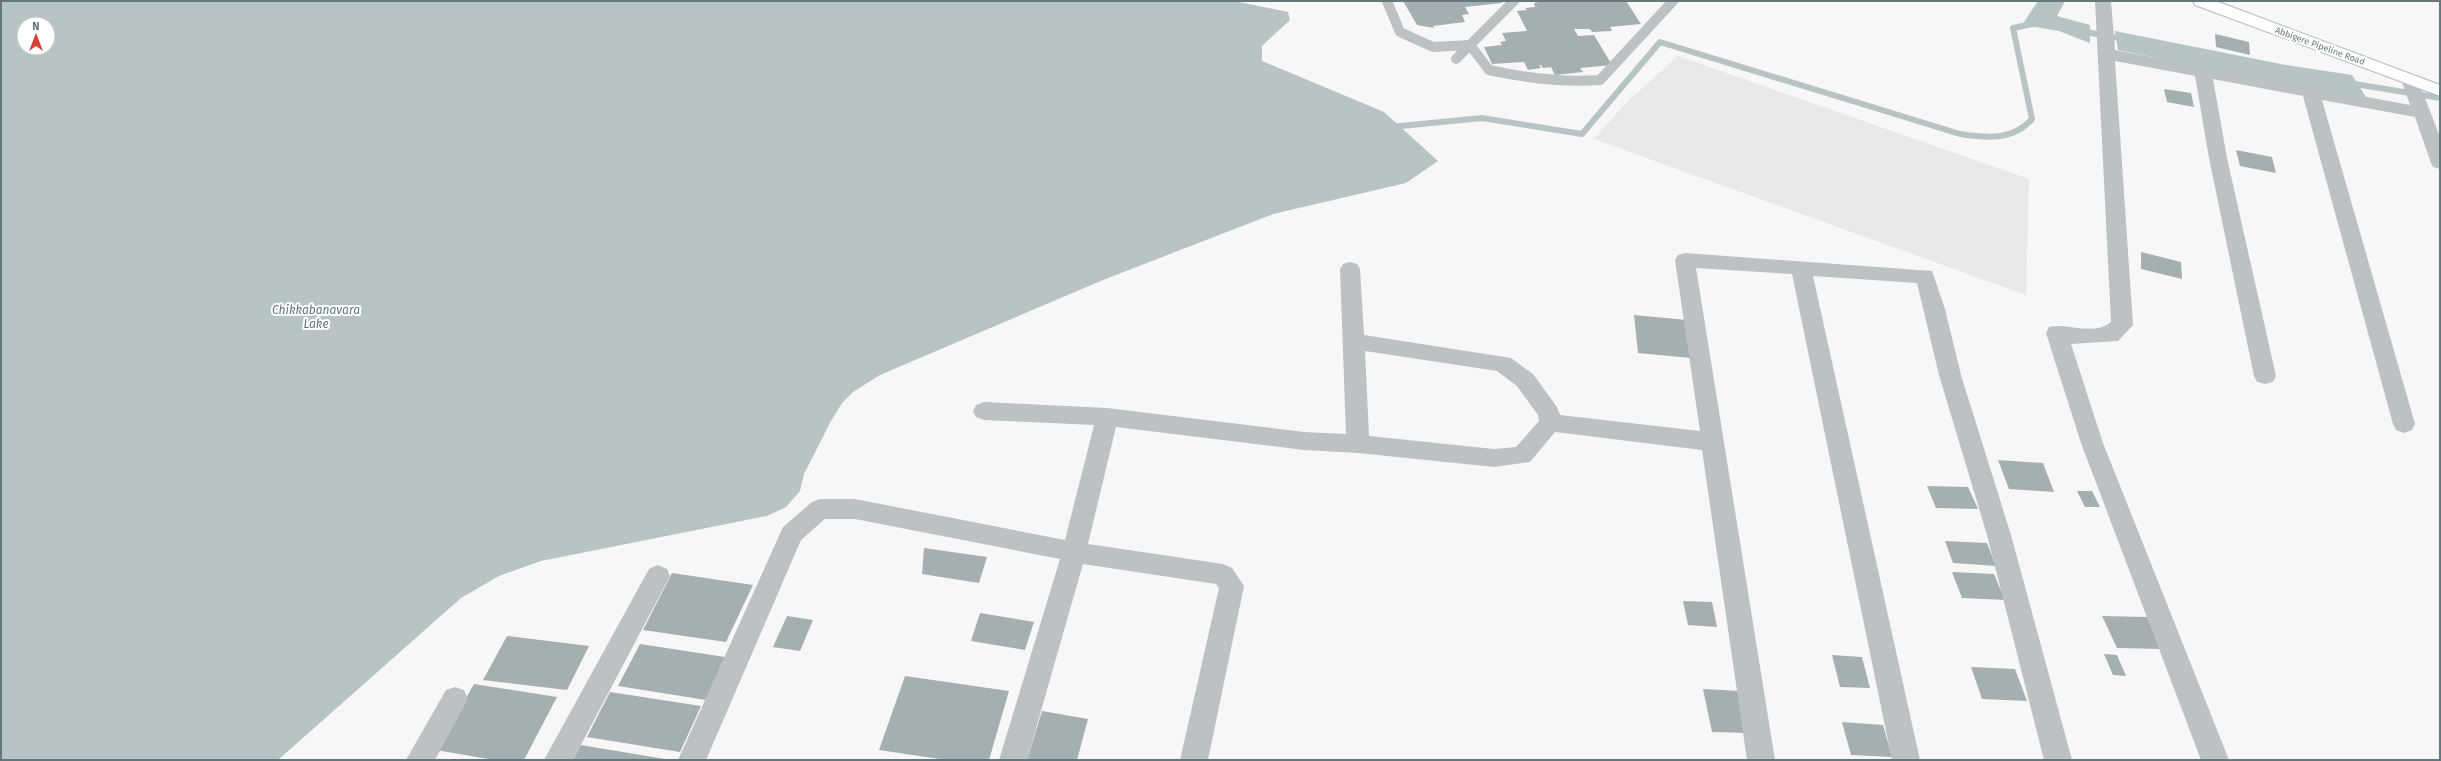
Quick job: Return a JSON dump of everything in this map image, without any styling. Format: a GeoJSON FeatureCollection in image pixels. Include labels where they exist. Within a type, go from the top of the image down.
{"type":"FeatureCollection","features":[{"type":"Feature","properties":{"kind":"main road","name":"Abbigere Pipeline Road"},"geometry":{"type":"LineString","coordinates":[[2201,1],[2300,40],[2440,91]]}},
{"type":"Feature","properties":{"kind":"street"},"geometry":{"type":"LineString","coordinates":[[2103,1],[2122,325],[2110,335],[2074,337],[2057,334],[2092,443],[2215,760]]}},
{"type":"Feature","properties":{"kind":"street"},"geometry":{"type":"LineString","coordinates":[[2106,54],[2422,113]]}},
{"type":"Feature","properties":{"kind":"street"},"geometry":{"type":"LineString","coordinates":[[2203,72],[2218,158],[2265,376]]}},
{"type":"Feature","properties":{"kind":"street"},"geometry":{"type":"LineString","coordinates":[[2410,79],[2440,163]]}},
{"type":"Feature","properties":{"kind":"street"},"geometry":{"type":"LineString","coordinates":[[2312,92],[2404,424]]}},
{"type":"Feature","properties":{"kind":"street"},"geometry":{"type":"LineString","coordinates":[[1761,760],[1685,260],[1925,276],[1935,309],[1950,375],[1999,536],[2058,760]]}},
{"type":"Feature","properties":{"kind":"street"},"geometry":{"type":"LineString","coordinates":[[1801,267],[1906,760]]}},
{"type":"Feature","properties":{"kind":"street"},"geometry":{"type":"LineString","coordinates":[[1350,269],[1358,444]]}},
{"type":"Feature","properties":{"kind":"street"},"geometry":{"type":"LineString","coordinates":[[984,411],[1107,417],[1304,441],[1358,444],[1494,458],[1522,456],[1550,423],[1549,413],[1525,380],[1503,364],[1354,341]]}},
{"type":"Feature","properties":{"kind":"street"},"geometry":{"type":"LineString","coordinates":[[1013,760],[1074,552],[1107,417]]}},
{"type":"Feature","properties":{"kind":"street"},"geometry":{"type":"LineString","coordinates":[[1550,423],[1713,442]]}},
{"type":"Feature","properties":{"kind":"street"},"geometry":{"type":"LineString","coordinates":[[692,760],[792,534],[820,509],[855,509],[1074,552],[1223,575],[1232,586],[1194,760]]}},
{"type":"Feature","properties":{"kind":"street"},"geometry":{"type":"LineString","coordinates":[[558,760],[658,576]]}},
{"type":"Feature","properties":{"kind":"street"},"geometry":{"type":"LineString","coordinates":[[420,760],[455,699]]}},
{"type":"Feature","properties":{"kind":"lane"},"geometry":{"type":"LineString","coordinates":[[1387,1],[1400,32],[1433,47],[1470,45]]}},
{"type":"Feature","properties":{"kind":"lane"},"geometry":{"type":"LineString","coordinates":[[1456,59],[1514,1]]}},
{"type":"Feature","properties":{"kind":"lane"},"geometry":{"type":"LineString","coordinates":[[1470,45],[1489,70],[1528,79],[1579,82],[1600,80],[1673,1]]}},
{"type":"Feature","properties":{"kind":"shaded area"},"geometry":{"type":"Polygon","coordinates":[[[1678,56],[2029,179],[2026,295],[1594,139],[1625,104],[1678,56]]]}},
{"type":"Feature","properties":{"kind":"water","name":"Chikkabanavara Lake"},"geometry":{"type":"Polygon","coordinates":[[[1,1],[1234,1],[1288,12],[1290,20],[1262,46],[1262,61],[1384,112],[1438,161],[1406,183],[1273,214],[1103,280],[880,375],[853,392],[842,403],[831,421],[804,474],[800,491],[786,507],[767,516],[541,561],[499,576],[461,598],[278,760],[1,760],[1,1]]]}},
{"type":"Feature","properties":{"kind":"water"},"geometry":{"type":"Polygon","coordinates":[[[2038,1],[2065,1],[2057,16],[2090,25],[2090,43],[2059,31],[2022,25],[2038,1]]]}},
{"type":"Feature","properties":{"kind":"water"},"geometry":{"type":"Polygon","coordinates":[[[2115,31],[2286,65],[2352,75],[2366,97],[2311,89],[2118,50],[2115,31]]]}},
{"type":"Feature","properties":{"kind":"building"},"geometry":{"type":"Polygon","coordinates":[[[1403,1],[1501,1],[1502,3],[1465,7],[1469,14],[1462,15],[1465,22],[1433,26],[1434,28],[1417,25],[1403,1]]]}},
{"type":"Feature","properties":{"kind":"building"},"geometry":{"type":"Polygon","coordinates":[[[1543,1],[1626,1],[1641,24],[1610,27],[1612,31],[1592,32],[1590,29],[1574,29],[1578,36],[1594,35],[1612,65],[1580,68],[1583,72],[1555,75],[1551,67],[1543,68],[1541,65],[1539,65],[1541,68],[1528,70],[1524,62],[1492,64],[1484,47],[1502,45],[1500,42],[1506,41],[1502,33],[1527,31],[1517,11],[1535,7],[1534,3],[1543,1]]]}},
{"type":"Feature","properties":{"kind":"building"},"geometry":{"type":"Polygon","coordinates":[[[2215,34],[2249,42],[2250,55],[2216,47],[2215,34]]]}},
{"type":"Feature","properties":{"kind":"building"},"geometry":{"type":"Polygon","coordinates":[[[2164,89],[2191,93],[2194,107],[2167,102],[2164,89]]]}},
{"type":"Feature","properties":{"kind":"building"},"geometry":{"type":"Polygon","coordinates":[[[2236,150],[2272,157],[2276,173],[2240,166],[2236,150]]]}},
{"type":"Feature","properties":{"kind":"building"},"geometry":{"type":"Polygon","coordinates":[[[2141,252],[2181,262],[2182,279],[2141,269],[2141,252]]]}},
{"type":"Feature","properties":{"kind":"building"},"geometry":{"type":"Polygon","coordinates":[[[1634,315],[1687,320],[1691,358],[1638,353],[1634,315]]]}},
{"type":"Feature","properties":{"kind":"building"},"geometry":{"type":"Polygon","coordinates":[[[1998,460],[2043,463],[2054,492],[2009,489],[1998,460]]]}},
{"type":"Feature","properties":{"kind":"building"},"geometry":{"type":"Polygon","coordinates":[[[1927,486],[1968,487],[1978,509],[1936,508],[1927,486]]]}},
{"type":"Feature","properties":{"kind":"building"},"geometry":{"type":"Polygon","coordinates":[[[2077,491],[2092,491],[2100,507],[2085,507],[2077,491]]]}},
{"type":"Feature","properties":{"kind":"building"},"geometry":{"type":"Polygon","coordinates":[[[1945,541],[1987,543],[1996,566],[1953,563],[1945,541]]]}},
{"type":"Feature","properties":{"kind":"building"},"geometry":{"type":"Polygon","coordinates":[[[924,548],[987,557],[979,583],[922,574],[924,548]]]}},
{"type":"Feature","properties":{"kind":"building"},"geometry":{"type":"Polygon","coordinates":[[[1952,572],[1994,574],[2005,600],[1962,598],[1952,572]]]}},
{"type":"Feature","properties":{"kind":"building"},"geometry":{"type":"Polygon","coordinates":[[[672,573],[753,585],[726,642],[643,630],[672,573]]]}},
{"type":"Feature","properties":{"kind":"building"},"geometry":{"type":"Polygon","coordinates":[[[1683,601],[1712,602],[1717,627],[1688,625],[1683,601]]]}},
{"type":"Feature","properties":{"kind":"building"},"geometry":{"type":"Polygon","coordinates":[[[980,613],[1034,622],[1025,650],[971,641],[980,613]]]}},
{"type":"Feature","properties":{"kind":"building"},"geometry":{"type":"Polygon","coordinates":[[[787,616],[813,620],[800,651],[773,647],[787,616]]]}},
{"type":"Feature","properties":{"kind":"building"},"geometry":{"type":"Polygon","coordinates":[[[2102,616],[2147,617],[2163,649],[2117,648],[2102,616]]]}},
{"type":"Feature","properties":{"kind":"building"},"geometry":{"type":"Polygon","coordinates":[[[507,636],[589,646],[567,690],[483,680],[507,636]]]}},
{"type":"Feature","properties":{"kind":"building"},"geometry":{"type":"Polygon","coordinates":[[[640,644],[725,657],[706,700],[618,686],[640,644]]]}},
{"type":"Feature","properties":{"kind":"building"},"geometry":{"type":"Polygon","coordinates":[[[2104,654],[2117,655],[2126,676],[2113,675],[2104,654]]]}},
{"type":"Feature","properties":{"kind":"building"},"geometry":{"type":"Polygon","coordinates":[[[1832,655],[1862,657],[1870,688],[1840,687],[1832,655]]]}},
{"type":"Feature","properties":{"kind":"building"},"geometry":{"type":"Polygon","coordinates":[[[1971,667],[2015,669],[2027,701],[1982,699],[1971,667]]]}},
{"type":"Feature","properties":{"kind":"building"},"geometry":{"type":"Polygon","coordinates":[[[905,676],[1009,691],[989,760],[946,760],[879,750],[905,676]]]}},
{"type":"Feature","properties":{"kind":"building"},"geometry":{"type":"Polygon","coordinates":[[[474,684],[557,697],[524,760],[494,760],[436,750],[474,684]]]}},
{"type":"Feature","properties":{"kind":"building"},"geometry":{"type":"Polygon","coordinates":[[[1703,689],[1740,691],[1750,733],[1712,732],[1703,689]]]}},
{"type":"Feature","properties":{"kind":"building"},"geometry":{"type":"Polygon","coordinates":[[[610,692],[701,706],[680,752],[587,737],[610,692]]]}},
{"type":"Feature","properties":{"kind":"building"},"geometry":{"type":"Polygon","coordinates":[[[1042,711],[1088,719],[1077,760],[1027,760],[1042,711]]]}},
{"type":"Feature","properties":{"kind":"building"},"geometry":{"type":"Polygon","coordinates":[[[1842,722],[1883,725],[1892,757],[1851,755],[1842,722]]]}},
{"type":"Feature","properties":{"kind":"building"},"geometry":{"type":"Polygon","coordinates":[[[581,745],[665,759],[665,760],[573,760],[581,745]]]}},
{"type":"Feature","properties":{"kind":"waterway"},"geometry":{"type":"LineString","coordinates":[[1391,127],[1482,118],[1582,134],[1660,42],[1960,134],[1990,137],[1999,136],[2017,131],[2032,119],[2013,28],[2033,24]]}},
{"type":"Feature","properties":{"kind":"waterway"},"geometry":{"type":"LineString","coordinates":[[2080,31],[2125,39]]}},
{"type":"Feature","properties":{"kind":"waterway"},"geometry":{"type":"LineString","coordinates":[[2349,83],[2440,98]]}}]}
